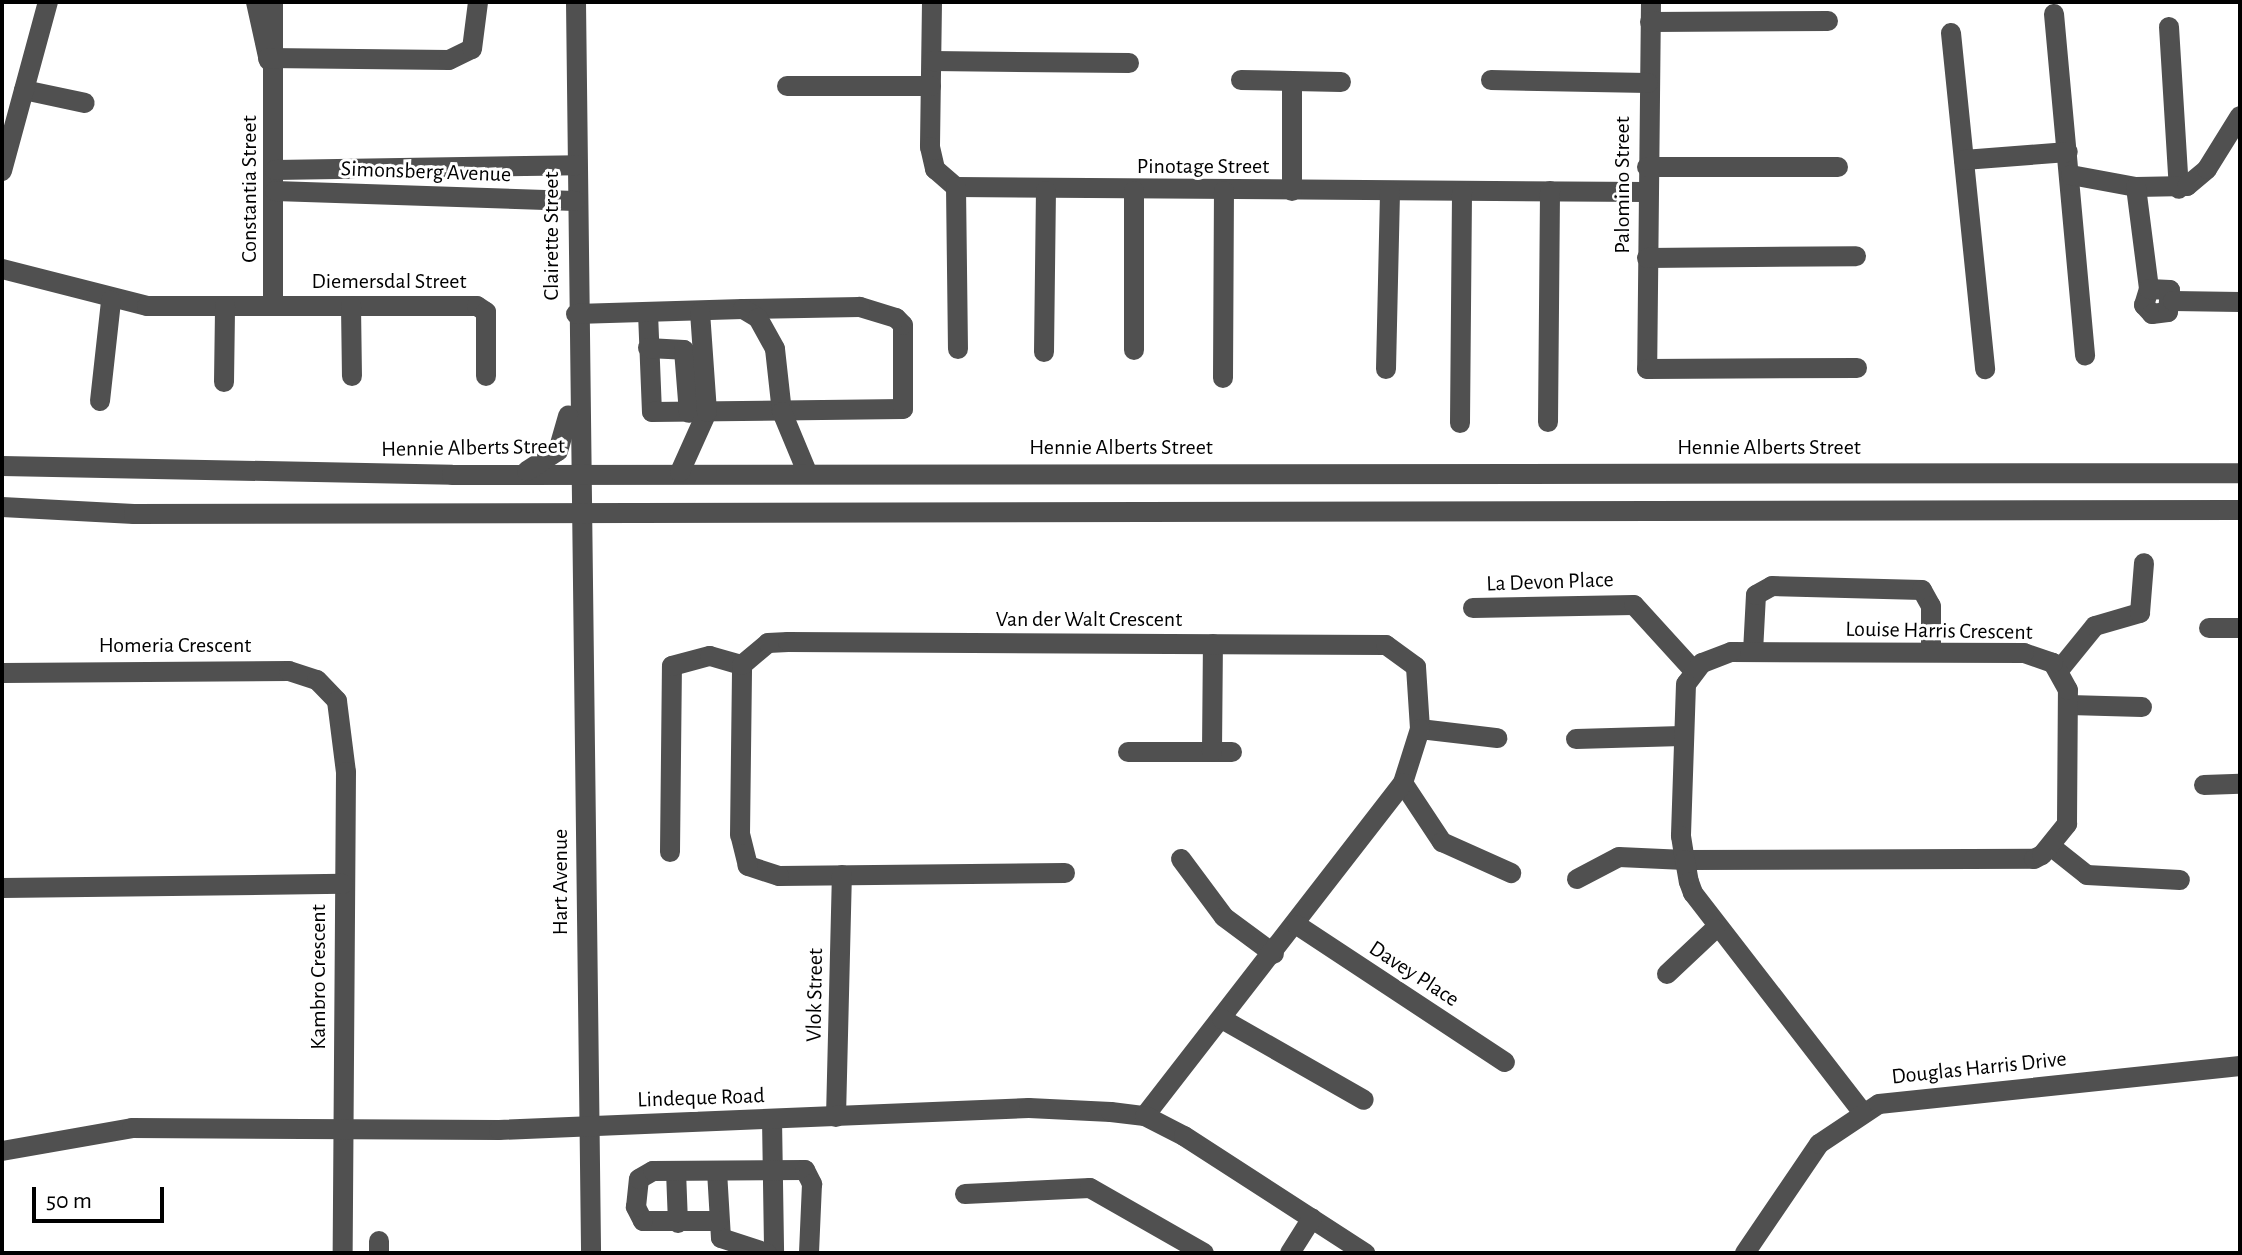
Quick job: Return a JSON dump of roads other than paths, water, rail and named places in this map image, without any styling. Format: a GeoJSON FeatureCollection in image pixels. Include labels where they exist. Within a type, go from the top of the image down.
{"type":"FeatureCollection","features":[{"type":"Feature","properties":{"kind":"street"},"geometry":{"type":"LineString","coordinates":[[2,171],[48,2]]}},
{"type":"Feature","properties":{"kind":"street","name":"Constantia Street"},"geometry":{"type":"LineString","coordinates":[[256,2],[272,63]]}},
{"type":"Feature","properties":{"kind":"street","name":"Constantia Street"},"geometry":{"type":"LineString","coordinates":[[273,2],[273,306]]}},
{"type":"Feature","properties":{"kind":"street"},"geometry":{"type":"LineString","coordinates":[[272,63],[449,60],[472,49],[478,2]]}},
{"type":"Feature","properties":{"kind":"street","name":"Clairette Street"},"geometry":{"type":"LineString","coordinates":[[576,2],[575,201],[580,510]]}},
{"type":"Feature","properties":{"kind":"street"},"geometry":{"type":"LineString","coordinates":[[932,2],[931,86],[935,169],[956,187],[958,349]]}},
{"type":"Feature","properties":{"kind":"street"},"geometry":{"type":"LineString","coordinates":[[1650,12],[1828,21]]}},
{"type":"Feature","properties":{"kind":"street","name":"Palomino Street"},"geometry":{"type":"LineString","coordinates":[[1650,12],[1646,192],[1647,369],[1857,368]]}},
{"type":"Feature","properties":{"kind":"street"},"geometry":{"type":"LineString","coordinates":[[2054,14],[2085,356]]}},
{"type":"Feature","properties":{"kind":"street"},"geometry":{"type":"LineString","coordinates":[[2169,27],[2179,189]]}},
{"type":"Feature","properties":{"kind":"street"},"geometry":{"type":"LineString","coordinates":[[1951,33],[1985,369]]}},
{"type":"Feature","properties":{"kind":"street"},"geometry":{"type":"LineString","coordinates":[[932,61],[1129,63]]}},
{"type":"Feature","properties":{"kind":"street"},"geometry":{"type":"LineString","coordinates":[[1241,80],[1341,82]]}},
{"type":"Feature","properties":{"kind":"street"},"geometry":{"type":"LineString","coordinates":[[1491,80],[1648,83]]}},
{"type":"Feature","properties":{"kind":"street"},"geometry":{"type":"LineString","coordinates":[[1292,81],[1292,191]]}},
{"type":"Feature","properties":{"kind":"street"},"geometry":{"type":"LineString","coordinates":[[787,86],[931,86]]}},
{"type":"Feature","properties":{"kind":"street"},"geometry":{"type":"LineString","coordinates":[[24,90],[85,103]]}},
{"type":"Feature","properties":{"kind":"street"},"geometry":{"type":"LineString","coordinates":[[2071,175],[2136,187],[2179,189],[2207,169],[2240,116]]}},
{"type":"Feature","properties":{"kind":"street"},"geometry":{"type":"LineString","coordinates":[[1964,160],[2068,152]]}},
{"type":"Feature","properties":{"kind":"street","name":"Simonsberg Avenue"},"geometry":{"type":"LineString","coordinates":[[275,170],[577,165]]}},
{"type":"Feature","properties":{"kind":"street"},"geometry":{"type":"LineString","coordinates":[[1647,167],[1838,167]]}},
{"type":"Feature","properties":{"kind":"street","name":"Pinotage Street"},"geometry":{"type":"LineString","coordinates":[[956,187],[1046,191],[1646,192]]}},
{"type":"Feature","properties":{"kind":"street"},"geometry":{"type":"LineString","coordinates":[[2136,187],[2149,289],[2165,287],[2173,301],[2240,302]]}},
{"type":"Feature","properties":{"kind":"street","name":"Simonsberg Avenue"},"geometry":{"type":"LineString","coordinates":[[275,191],[575,201]]}},
{"type":"Feature","properties":{"kind":"street"},"geometry":{"type":"LineString","coordinates":[[1044,352],[1046,191]]}},
{"type":"Feature","properties":{"kind":"street"},"geometry":{"type":"LineString","coordinates":[[1134,191],[1134,350]]}},
{"type":"Feature","properties":{"kind":"street"},"geometry":{"type":"LineString","coordinates":[[1223,378],[1224,191]]}},
{"type":"Feature","properties":{"kind":"street"},"geometry":{"type":"LineString","coordinates":[[1386,369],[1390,191]]}},
{"type":"Feature","properties":{"kind":"street"},"geometry":{"type":"LineString","coordinates":[[1548,422],[1550,191]]}},
{"type":"Feature","properties":{"kind":"street"},"geometry":{"type":"LineString","coordinates":[[1460,423],[1462,192]]}},
{"type":"Feature","properties":{"kind":"street"},"geometry":{"type":"LineString","coordinates":[[1647,258],[1856,256]]}},
{"type":"Feature","properties":{"kind":"street","name":"Diemersdal Street"},"geometry":{"type":"LineString","coordinates":[[2,269],[111,301],[225,306],[483,308],[486,376]]}},
{"type":"Feature","properties":{"kind":"street"},"geometry":{"type":"LineString","coordinates":[[100,401],[111,301]]}},
{"type":"Feature","properties":{"kind":"street"},"geometry":{"type":"LineString","coordinates":[[224,382],[225,306]]}},
{"type":"Feature","properties":{"kind":"street"},"geometry":{"type":"LineString","coordinates":[[351,306],[352,376]]}},
{"type":"Feature","properties":{"kind":"street"},"geometry":{"type":"LineString","coordinates":[[524,473],[567,439],[576,312],[860,307],[903,325],[903,409],[652,412],[648,313]]}},
{"type":"Feature","properties":{"kind":"street"},"geometry":{"type":"LineString","coordinates":[[743,309],[758,318],[775,349],[782,412],[807,472]]}},
{"type":"Feature","properties":{"kind":"street"},"geometry":{"type":"LineString","coordinates":[[680,472],[698,413],[700,312]]}},
{"type":"Feature","properties":{"kind":"street"},"geometry":{"type":"LineString","coordinates":[[648,348],[684,350],[698,413]]}},
{"type":"Feature","properties":{"kind":"street","name":"Hennie Alberts Street"},"geometry":{"type":"LineString","coordinates":[[2,466],[524,473],[580,470],[2240,473]]}},
{"type":"Feature","properties":{"kind":"street"},"geometry":{"type":"LineString","coordinates":[[2,507],[134,514],[580,510],[2240,510]]}},
{"type":"Feature","properties":{"kind":"street","name":"Hart Avenue"},"geometry":{"type":"LineString","coordinates":[[580,510],[586,1126],[591,1253]]}},
{"type":"Feature","properties":{"kind":"street"},"geometry":{"type":"LineString","coordinates":[[1577,879],[1619,857],[1685,860],[2034,859],[2053,848],[2067,824],[2069,705],[2060,669],[2095,626],[2140,613],[2144,563]]}},
{"type":"Feature","properties":{"kind":"street"},"geometry":{"type":"LineString","coordinates":[[1753,652],[1756,595],[1772,586],[1922,590],[1931,606],[1931,652]]}},
{"type":"Feature","properties":{"kind":"street","name":"La Devon Place"},"geometry":{"type":"LineString","coordinates":[[1473,608],[1634,605],[1694,671]]}},
{"type":"Feature","properties":{"kind":"street"},"geometry":{"type":"LineString","coordinates":[[2209,628],[2240,628]]}},
{"type":"Feature","properties":{"kind":"street","name":"Van der Walt Crescent"},"geometry":{"type":"LineString","coordinates":[[742,665],[768,643],[788,642],[1386,645],[1405,652],[1421,680],[1420,729],[1403,783],[1297,925],[1145,1116]]}},
{"type":"Feature","properties":{"kind":"street"},"geometry":{"type":"LineString","coordinates":[[1128,752],[1222,752],[1213,644]]}},
{"type":"Feature","properties":{"kind":"street","name":"Louise Harris Crescent"},"geometry":{"type":"LineString","coordinates":[[1694,671],[1717,655],[1753,652],[2024,653],[2060,669]]}},
{"type":"Feature","properties":{"kind":"street"},"geometry":{"type":"LineString","coordinates":[[670,852],[672,666],[710,656],[742,665],[740,835],[748,866],[779,876],[1065,873]]}},
{"type":"Feature","properties":{"kind":"street","name":"Homeria Crescent"},"geometry":{"type":"LineString","coordinates":[[2,673],[289,671],[317,680],[337,701]]}},
{"type":"Feature","properties":{"kind":"street"},"geometry":{"type":"LineString","coordinates":[[1694,671],[1682,696],[1685,860],[1715,929],[1862,1112]]}},
{"type":"Feature","properties":{"kind":"street","name":"Kambro Crescent"},"geometry":{"type":"LineString","coordinates":[[337,701],[346,772],[343,1253]]}},
{"type":"Feature","properties":{"kind":"street"},"geometry":{"type":"LineString","coordinates":[[2069,705],[2142,707]]}},
{"type":"Feature","properties":{"kind":"street"},"geometry":{"type":"LineString","coordinates":[[1420,729],[1497,738]]}},
{"type":"Feature","properties":{"kind":"street"},"geometry":{"type":"LineString","coordinates":[[1576,739],[1682,736]]}},
{"type":"Feature","properties":{"kind":"street"},"geometry":{"type":"LineString","coordinates":[[1403,783],[1442,842],[1511,873]]}},
{"type":"Feature","properties":{"kind":"street"},"geometry":{"type":"LineString","coordinates":[[2204,785],[2240,784]]}},
{"type":"Feature","properties":{"kind":"street"},"geometry":{"type":"LineString","coordinates":[[2053,848],[2087,875],[2180,880]]}},
{"type":"Feature","properties":{"kind":"street"},"geometry":{"type":"LineString","coordinates":[[1181,859],[1224,917],[1274,954]]}},
{"type":"Feature","properties":{"kind":"street","name":"Vlok Street"},"geometry":{"type":"LineString","coordinates":[[836,1117],[842,875]]}},
{"type":"Feature","properties":{"kind":"street"},"geometry":{"type":"LineString","coordinates":[[2,888],[239,891],[343,884]]}},
{"type":"Feature","properties":{"kind":"street","name":"Davey Place"},"geometry":{"type":"LineString","coordinates":[[1297,925],[1505,1062]]}},
{"type":"Feature","properties":{"kind":"street"},"geometry":{"type":"LineString","coordinates":[[1667,974],[1715,929]]}},
{"type":"Feature","properties":{"kind":"street"},"geometry":{"type":"LineString","coordinates":[[1222,1019],[1364,1100]]}},
{"type":"Feature","properties":{"kind":"street","name":"Douglas Harris Drive"},"geometry":{"type":"LineString","coordinates":[[1745,1253],[1819,1144],[1862,1112],[1903,1097],[2240,1066]]}},
{"type":"Feature","properties":{"kind":"street","name":"Lindeque Road"},"geometry":{"type":"LineString","coordinates":[[2,1151],[132,1128],[586,1126],[1029,1108],[1145,1116],[1365,1253]]}},
{"type":"Feature","properties":{"kind":"street"},"geometry":{"type":"LineString","coordinates":[[772,1119],[774,1253]]}},
{"type":"Feature","properties":{"kind":"street"},"geometry":{"type":"LineString","coordinates":[[718,1221],[643,1221],[635,1198],[643,1174],[805,1170],[811,1177],[809,1253]]}},
{"type":"Feature","properties":{"kind":"street"},"geometry":{"type":"LineString","coordinates":[[676,1171],[678,1223]]}},
{"type":"Feature","properties":{"kind":"street"},"geometry":{"type":"LineString","coordinates":[[717,1171],[718,1221],[726,1243],[767,1253]]}},
{"type":"Feature","properties":{"kind":"street"},"geometry":{"type":"LineString","coordinates":[[965,1194],[1090,1188],[1204,1253]]}},
{"type":"Feature","properties":{"kind":"street"},"geometry":{"type":"LineString","coordinates":[[1290,1253],[1312,1218]]}}]}
